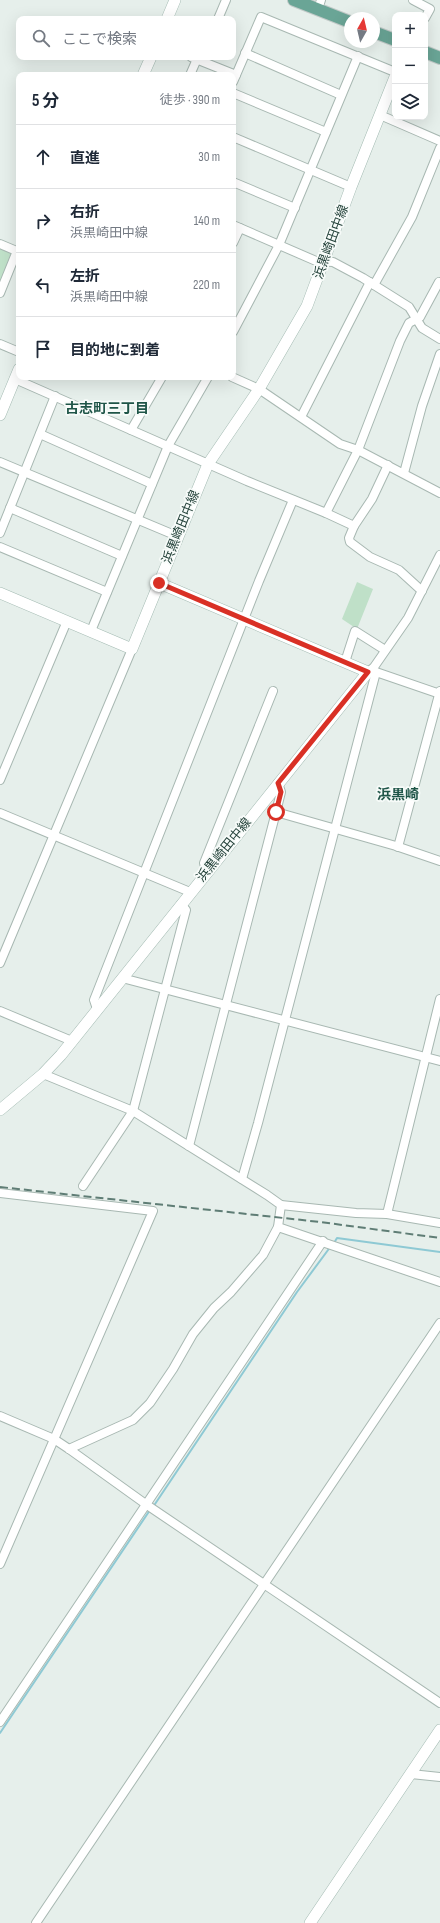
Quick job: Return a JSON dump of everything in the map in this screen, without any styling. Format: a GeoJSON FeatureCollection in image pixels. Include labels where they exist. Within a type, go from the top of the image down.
{"type":"FeatureCollection","features":[{"type":"Feature","properties":{"kind":"main road"},"geometry":{"type":"LineString","coordinates":[[168,16],[175,0]]}},
{"type":"Feature","properties":{"kind":"main road"},"geometry":{"type":"LineString","coordinates":[[294,0],[320,5],[344,19]]}},
{"type":"Feature","properties":{"kind":"main road"},"geometry":{"type":"LineString","coordinates":[[380,34],[392,39]]}},
{"type":"Feature","properties":{"kind":"main road"},"geometry":{"type":"LineString","coordinates":[[428,53],[440,58]]}},
{"type":"Feature","properties":{"kind":"main road"},"geometry":{"type":"LineString","coordinates":[[144,72],[150,60]]}},
{"type":"Feature","properties":{"kind":"main road","name":"浜黒崎田中線"},"geometry":{"type":"LineString","coordinates":[[132,649],[177,536],[208,464],[259,389],[307,306],[351,187],[392,84]]}},
{"type":"Feature","properties":{"kind":"main road"},"geometry":{"type":"LineString","coordinates":[[0,415],[16,376]]}},
{"type":"Feature","properties":{"kind":"main road"},"geometry":{"type":"LineString","coordinates":[[159,583],[372,672]]}},
{"type":"Feature","properties":{"kind":"main road"},"geometry":{"type":"LineString","coordinates":[[0,593],[132,649]]}},
{"type":"Feature","properties":{"kind":"main road","name":"浜黒崎田中線"},"geometry":{"type":"LineString","coordinates":[[0,1110],[43,1074],[72,1041],[278,783],[372,672]]}},
{"type":"Feature","properties":{"kind":"main road"},"geometry":{"type":"LineString","coordinates":[[310,1923],[440,1730]]}},
{"type":"Feature","properties":{"kind":"street"},"geometry":{"type":"LineString","coordinates":[[219,16],[226,0]]}},
{"type":"Feature","properties":{"kind":"street"},"geometry":{"type":"LineString","coordinates":[[413,0],[430,9],[428,13]]}},
{"type":"Feature","properties":{"kind":"street"},"geometry":{"type":"LineString","coordinates":[[236,73],[261,17],[392,71]]}},
{"type":"Feature","properties":{"kind":"street"},"geometry":{"type":"LineString","coordinates":[[245,53],[342,95]]}},
{"type":"Feature","properties":{"kind":"street"},"geometry":{"type":"LineString","coordinates":[[236,326],[279,245],[358,56]]}},
{"type":"Feature","properties":{"kind":"street"},"geometry":{"type":"LineString","coordinates":[[191,72],[194,60]]}},
{"type":"Feature","properties":{"kind":"street"},"geometry":{"type":"LineString","coordinates":[[198,60],[222,72]]}},
{"type":"Feature","properties":{"kind":"street"},"geometry":{"type":"LineString","coordinates":[[236,94],[326,132]]}},
{"type":"Feature","properties":{"kind":"street"},"geometry":{"type":"LineString","coordinates":[[380,115],[440,141]]}},
{"type":"Feature","properties":{"kind":"street"},"geometry":{"type":"LineString","coordinates":[[236,138],[351,187]]}},
{"type":"Feature","properties":{"kind":"street"},"geometry":{"type":"LineString","coordinates":[[301,417],[372,283],[412,218],[440,148]]}},
{"type":"Feature","properties":{"kind":"street"},"geometry":{"type":"LineString","coordinates":[[236,183],[295,208]]}},
{"type":"Feature","properties":{"kind":"street"},"geometry":{"type":"LineString","coordinates":[[236,227],[323,262],[333,262],[372,283],[409,306],[422,328],[440,339]]}},
{"type":"Feature","properties":{"kind":"street"},"geometry":{"type":"LineString","coordinates":[[0,244],[16,250]]}},
{"type":"Feature","properties":{"kind":"street"},"geometry":{"type":"LineString","coordinates":[[1,289],[16,255]]}},
{"type":"Feature","properties":{"kind":"street"},"geometry":{"type":"LineString","coordinates":[[326,513],[358,450],[394,354],[409,323],[420,317],[440,281]]}},
{"type":"Feature","properties":{"kind":"street"},"geometry":{"type":"LineString","coordinates":[[0,344],[16,351]]}},
{"type":"Feature","properties":{"kind":"street"},"geometry":{"type":"LineString","coordinates":[[404,473],[424,400],[440,354]]}},
{"type":"Feature","properties":{"kind":"street"},"geometry":{"type":"LineString","coordinates":[[236,379],[259,389],[340,444],[358,450],[440,493]]}},
{"type":"Feature","properties":{"kind":"street"},"geometry":{"type":"LineString","coordinates":[[27,380],[55,396],[131,430],[354,526]]}},
{"type":"Feature","properties":{"kind":"street"},"geometry":{"type":"LineString","coordinates":[[131,430],[160,380]]}},
{"type":"Feature","properties":{"kind":"street"},"geometry":{"type":"LineString","coordinates":[[91,631],[168,446],[206,380]]}},
{"type":"Feature","properties":{"kind":"street"},"geometry":{"type":"LineString","coordinates":[[0,533],[55,396]]}},
{"type":"Feature","properties":{"kind":"street"},"geometry":{"type":"LineString","coordinates":[[40,434],[152,484]]}},
{"type":"Feature","properties":{"kind":"street"},"geometry":{"type":"LineString","coordinates":[[0,462],[177,536]]}},
{"type":"Feature","properties":{"kind":"street"},"geometry":{"type":"LineString","coordinates":[[388,465],[372,499],[354,526],[349,538],[350,542],[370,557],[399,570],[422,591]]}},
{"type":"Feature","properties":{"kind":"street"},"geometry":{"type":"LineString","coordinates":[[97,1009],[94,1000],[244,619],[293,500]]}},
{"type":"Feature","properties":{"kind":"street"},"geometry":{"type":"LineString","coordinates":[[10,508],[122,556]]}},
{"type":"Feature","properties":{"kind":"street"},"geometry":{"type":"LineString","coordinates":[[0,547],[107,592]]}},
{"type":"Feature","properties":{"kind":"street"},"geometry":{"type":"LineString","coordinates":[[242,1179],[258,1124],[335,829],[372,672],[408,618],[440,555]]}},
{"type":"Feature","properties":{"kind":"street"},"geometry":{"type":"LineString","coordinates":[[0,780],[67,621]]}},
{"type":"Feature","properties":{"kind":"street"},"geometry":{"type":"LineString","coordinates":[[345,662],[355,632],[386,650]]}},
{"type":"Feature","properties":{"kind":"street"},"geometry":{"type":"LineString","coordinates":[[0,963],[132,649]]}},
{"type":"Feature","properties":{"kind":"street"},"geometry":{"type":"LineString","coordinates":[[372,672],[440,693],[398,847]]}},
{"type":"Feature","properties":{"kind":"street"},"geometry":{"type":"LineString","coordinates":[[206,872],[204,863],[273,691]]}},
{"type":"Feature","properties":{"kind":"street"},"geometry":{"type":"LineString","coordinates":[[189,1146],[281,792],[278,783]]}},
{"type":"Feature","properties":{"kind":"street"},"geometry":{"type":"LineString","coordinates":[[276,812],[398,847],[440,861]]}},
{"type":"Feature","properties":{"kind":"street"},"geometry":{"type":"LineString","coordinates":[[0,813],[190,892]]}},
{"type":"Feature","properties":{"kind":"street"},"geometry":{"type":"LineString","coordinates":[[83,1186],[133,1111],[186,910],[181,904]]}},
{"type":"Feature","properties":{"kind":"street"},"geometry":{"type":"LineString","coordinates":[[122,978],[440,1061]]}},
{"type":"Feature","properties":{"kind":"street"},"geometry":{"type":"LineString","coordinates":[[387,1214],[440,999]]}},
{"type":"Feature","properties":{"kind":"street"},"geometry":{"type":"LineString","coordinates":[[0,1011],[72,1041]]}},
{"type":"Feature","properties":{"kind":"street"},"geometry":{"type":"LineString","coordinates":[[43,1074],[133,1111],[281,1205],[356,1213],[387,1214],[440,1223]]}},
{"type":"Feature","properties":{"kind":"street"},"geometry":{"type":"LineString","coordinates":[[0,1194],[153,1211],[0,1564]]}},
{"type":"Feature","properties":{"kind":"street"},"geometry":{"type":"LineString","coordinates":[[69,1449],[133,1420],[150,1403],[173,1369],[193,1334],[214,1308],[231,1292],[263,1255],[278,1227],[281,1205]]}},
{"type":"Feature","properties":{"kind":"street"},"geometry":{"type":"LineString","coordinates":[[278,1227],[440,1282]]}},
{"type":"Feature","properties":{"kind":"street"},"geometry":{"type":"LineString","coordinates":[[0,1722],[323,1242]]}},
{"type":"Feature","properties":{"kind":"street"},"geometry":{"type":"LineString","coordinates":[[36,1923],[440,1323]]}},
{"type":"Feature","properties":{"kind":"street"},"geometry":{"type":"LineString","coordinates":[[0,1416],[54,1439],[147,1505],[440,1703]]}},
{"type":"Feature","properties":{"kind":"street"},"geometry":{"type":"LineString","coordinates":[[411,1774],[440,1777]]}},
{"type":"Feature","properties":{"kind":"green space"},"geometry":{"type":"Polygon","coordinates":[[[0,241],[16,248],[16,253],[0,286],[0,241]]]}},
{"type":"Feature","properties":{"kind":"green space"},"geometry":{"type":"Polygon","coordinates":[[[357,582],[373,589],[357,629],[342,619],[357,582]]]}},
{"type":"Feature","properties":{"kind":"waterway"},"geometry":{"type":"LineString","coordinates":[[334,1243],[337,1238],[440,1252]]}},
{"type":"Feature","properties":{"kind":"waterway"},"geometry":{"type":"LineString","coordinates":[[153,1507],[297,1292],[331,1246]]}},
{"type":"Feature","properties":{"kind":"waterway"},"geometry":{"type":"LineString","coordinates":[[0,1733],[150,1510]]}},
{"type":"Feature","properties":{"kind":"railway"},"geometry":{"type":"LineString","coordinates":[[0,1187],[320,1222],[440,1238]]}},
{"type":"Feature","properties":{"kind":"district","name":"古志町三丁目"},"geometry":{"type":"Point","coordinates":[107,408]}},
{"type":"Feature","properties":{"kind":"district","name":"浜黒崎"},"geometry":{"type":"Point","coordinates":[398,794]}},
{"type":"Feature","properties":{"kind":"route"},"geometry":{"type":"LineString","coordinates":[[159,583],[368,672],[278,783],[281,792],[276,812]]}}]}
